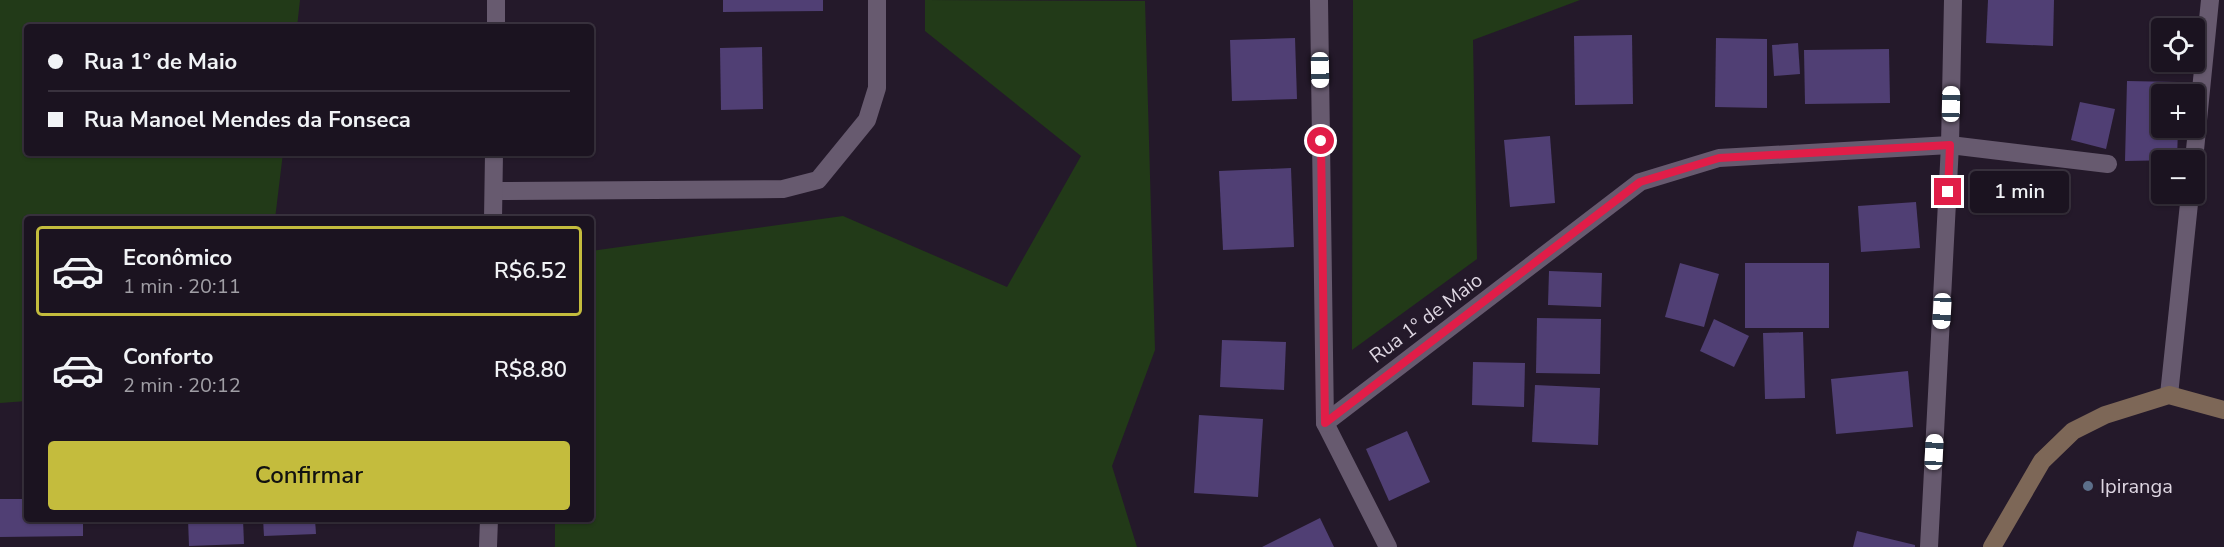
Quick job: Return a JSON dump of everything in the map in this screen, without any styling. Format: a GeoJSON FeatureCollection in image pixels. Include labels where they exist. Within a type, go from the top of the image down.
{"type":"FeatureCollection","features":[{"type":"Feature","properties":{"kind":"main road"},"geometry":{"type":"LineString","coordinates":[[1992,547],[2042,461],[2073,431],[2105,415],[2169,395],[2224,410]]}},
{"type":"Feature","properties":{"kind":"street"},"geometry":{"type":"LineString","coordinates":[[496,0],[496,24]]}},
{"type":"Feature","properties":{"kind":"street"},"geometry":{"type":"LineString","coordinates":[[494,191],[783,189],[818,180],[867,120],[877,88],[877,0]]}},
{"type":"Feature","properties":{"kind":"street"},"geometry":{"type":"LineString","coordinates":[[1319,0],[1325,423],[1388,547]]}},
{"type":"Feature","properties":{"kind":"street"},"geometry":{"type":"LineString","coordinates":[[1929,547],[1950,145],[1953,0]]}},
{"type":"Feature","properties":{"kind":"street"},"geometry":{"type":"LineString","coordinates":[[2195,150],[2210,0]]}},
{"type":"Feature","properties":{"kind":"street","name":"Rua 1º de Maio"},"geometry":{"type":"LineString","coordinates":[[1325,423],[1640,182],[1719,158],[1950,145],[2108,164]]}},
{"type":"Feature","properties":{"kind":"street"},"geometry":{"type":"LineString","coordinates":[[493,216],[494,156]]}},
{"type":"Feature","properties":{"kind":"street"},"geometry":{"type":"LineString","coordinates":[[2169,395],[2189,204]]}},
{"type":"Feature","properties":{"kind":"street"},"geometry":{"type":"LineString","coordinates":[[488,547],[489,522]]}},
{"type":"Feature","properties":{"kind":"green space"},"geometry":{"type":"Polygon","coordinates":[[[0,0],[300,0],[297,24],[24,24],[24,156],[283,156],[275,216],[24,216],[24,401],[0,403],[0,0]]]}},
{"type":"Feature","properties":{"kind":"green space"},"geometry":{"type":"Polygon","coordinates":[[[925,0],[1145,1],[1155,350],[1112,466],[1137,547],[555,547],[555,522],[594,522],[594,251],[843,216],[1007,287],[1081,156],[925,31],[925,0]]]}},
{"type":"Feature","properties":{"kind":"green space"},"geometry":{"type":"Polygon","coordinates":[[[1353,0],[1580,0],[1473,40],[1477,259],[1352,350],[1353,0]]]}},
{"type":"Feature","properties":{"kind":"building"},"geometry":{"type":"Polygon","coordinates":[[[723,0],[823,0],[823,11],[723,12],[723,0]]]}},
{"type":"Feature","properties":{"kind":"building"},"geometry":{"type":"Polygon","coordinates":[[[1988,0],[2054,0],[2053,46],[1986,43],[1988,0]]]}},
{"type":"Feature","properties":{"kind":"building"},"geometry":{"type":"Polygon","coordinates":[[[1632,35],[1633,104],[1575,105],[1574,36],[1632,35]]]}},
{"type":"Feature","properties":{"kind":"building"},"geometry":{"type":"Polygon","coordinates":[[[1295,38],[1297,99],[1232,101],[1230,40],[1295,38]]]}},
{"type":"Feature","properties":{"kind":"building"},"geometry":{"type":"Polygon","coordinates":[[[1716,38],[1767,39],[1767,108],[1715,107],[1716,38]]]}},
{"type":"Feature","properties":{"kind":"building"},"geometry":{"type":"Polygon","coordinates":[[[1798,43],[1800,74],[1774,76],[1772,45],[1798,43]]]}},
{"type":"Feature","properties":{"kind":"building"},"geometry":{"type":"Polygon","coordinates":[[[762,47],[763,109],[721,110],[720,48],[762,47]]]}},
{"type":"Feature","properties":{"kind":"building"},"geometry":{"type":"Polygon","coordinates":[[[1889,49],[1890,103],[1805,104],[1804,50],[1889,49]]]}},
{"type":"Feature","properties":{"kind":"building"},"geometry":{"type":"Polygon","coordinates":[[[2127,81],[2178,82],[2178,84],[2151,84],[2151,138],[2178,138],[2177,150],[2151,150],[2151,160],[2125,161],[2127,81]]]}},
{"type":"Feature","properties":{"kind":"building"},"geometry":{"type":"Polygon","coordinates":[[[2080,102],[2115,109],[2106,149],[2071,140],[2080,102]]]}},
{"type":"Feature","properties":{"kind":"building"},"geometry":{"type":"Polygon","coordinates":[[[1550,136],[1555,203],[1510,207],[1504,140],[1550,136]]]}},
{"type":"Feature","properties":{"kind":"building"},"geometry":{"type":"Polygon","coordinates":[[[1291,168],[1294,247],[1223,250],[1219,171],[1291,168]]]}},
{"type":"Feature","properties":{"kind":"building"},"geometry":{"type":"Polygon","coordinates":[[[1916,202],[1920,248],[1861,252],[1858,206],[1916,202]]]}},
{"type":"Feature","properties":{"kind":"building"},"geometry":{"type":"Polygon","coordinates":[[[1680,263],[1719,274],[1704,327],[1665,317],[1680,263]]]}},
{"type":"Feature","properties":{"kind":"building"},"geometry":{"type":"Polygon","coordinates":[[[1745,263],[1829,263],[1829,328],[1745,328],[1745,263]]]}},
{"type":"Feature","properties":{"kind":"building"},"geometry":{"type":"Polygon","coordinates":[[[1549,271],[1602,273],[1601,307],[1548,305],[1549,271]]]}},
{"type":"Feature","properties":{"kind":"building"},"geometry":{"type":"Polygon","coordinates":[[[1537,318],[1601,319],[1600,374],[1536,373],[1537,318]]]}},
{"type":"Feature","properties":{"kind":"building"},"geometry":{"type":"Polygon","coordinates":[[[1714,319],[1749,336],[1734,367],[1700,351],[1714,319]]]}},
{"type":"Feature","properties":{"kind":"building"},"geometry":{"type":"Polygon","coordinates":[[[1803,332],[1805,398],[1765,399],[1763,333],[1803,332]]]}},
{"type":"Feature","properties":{"kind":"building"},"geometry":{"type":"Polygon","coordinates":[[[1222,340],[1286,342],[1284,390],[1220,387],[1222,340]]]}},
{"type":"Feature","properties":{"kind":"building"},"geometry":{"type":"Polygon","coordinates":[[[1473,362],[1525,363],[1524,407],[1472,405],[1473,362]]]}},
{"type":"Feature","properties":{"kind":"building"},"geometry":{"type":"Polygon","coordinates":[[[1908,371],[1913,427],[1836,434],[1831,379],[1908,371]]]}},
{"type":"Feature","properties":{"kind":"building"},"geometry":{"type":"Polygon","coordinates":[[[1535,385],[1600,388],[1598,445],[1532,442],[1535,385]]]}},
{"type":"Feature","properties":{"kind":"building"},"geometry":{"type":"Polygon","coordinates":[[[1199,415],[1263,419],[1258,497],[1194,493],[1199,415]]]}},
{"type":"Feature","properties":{"kind":"building"},"geometry":{"type":"Polygon","coordinates":[[[1407,431],[1430,482],[1389,501],[1366,449],[1407,431]]]}},
{"type":"Feature","properties":{"kind":"building"},"geometry":{"type":"Polygon","coordinates":[[[0,499],[24,499],[24,522],[83,522],[83,536],[0,537],[0,499]]]}},
{"type":"Feature","properties":{"kind":"building"},"geometry":{"type":"Polygon","coordinates":[[[1320,518],[1334,547],[1262,547],[1320,518]]]}},
{"type":"Feature","properties":{"kind":"building"},"geometry":{"type":"Polygon","coordinates":[[[188,522],[243,522],[244,544],[189,546],[188,522]]]}},
{"type":"Feature","properties":{"kind":"building"},"geometry":{"type":"Polygon","coordinates":[[[263,522],[315,522],[316,534],[264,536],[263,522]]]}},
{"type":"Feature","properties":{"kind":"building"},"geometry":{"type":"Polygon","coordinates":[[[1857,531],[1915,545],[1915,547],[1853,547],[1857,531]]]}},
{"type":"Feature","properties":{"kind":"place","name":"Ipiranga"},"geometry":{"type":"Point","coordinates":[2088,486]}},
{"type":"Feature","properties":{"kind":"route"},"geometry":{"type":"LineString","coordinates":[[1321,141],[1325,423],[1640,182],[1719,158],[1950,145],[1948,192]]}}]}
